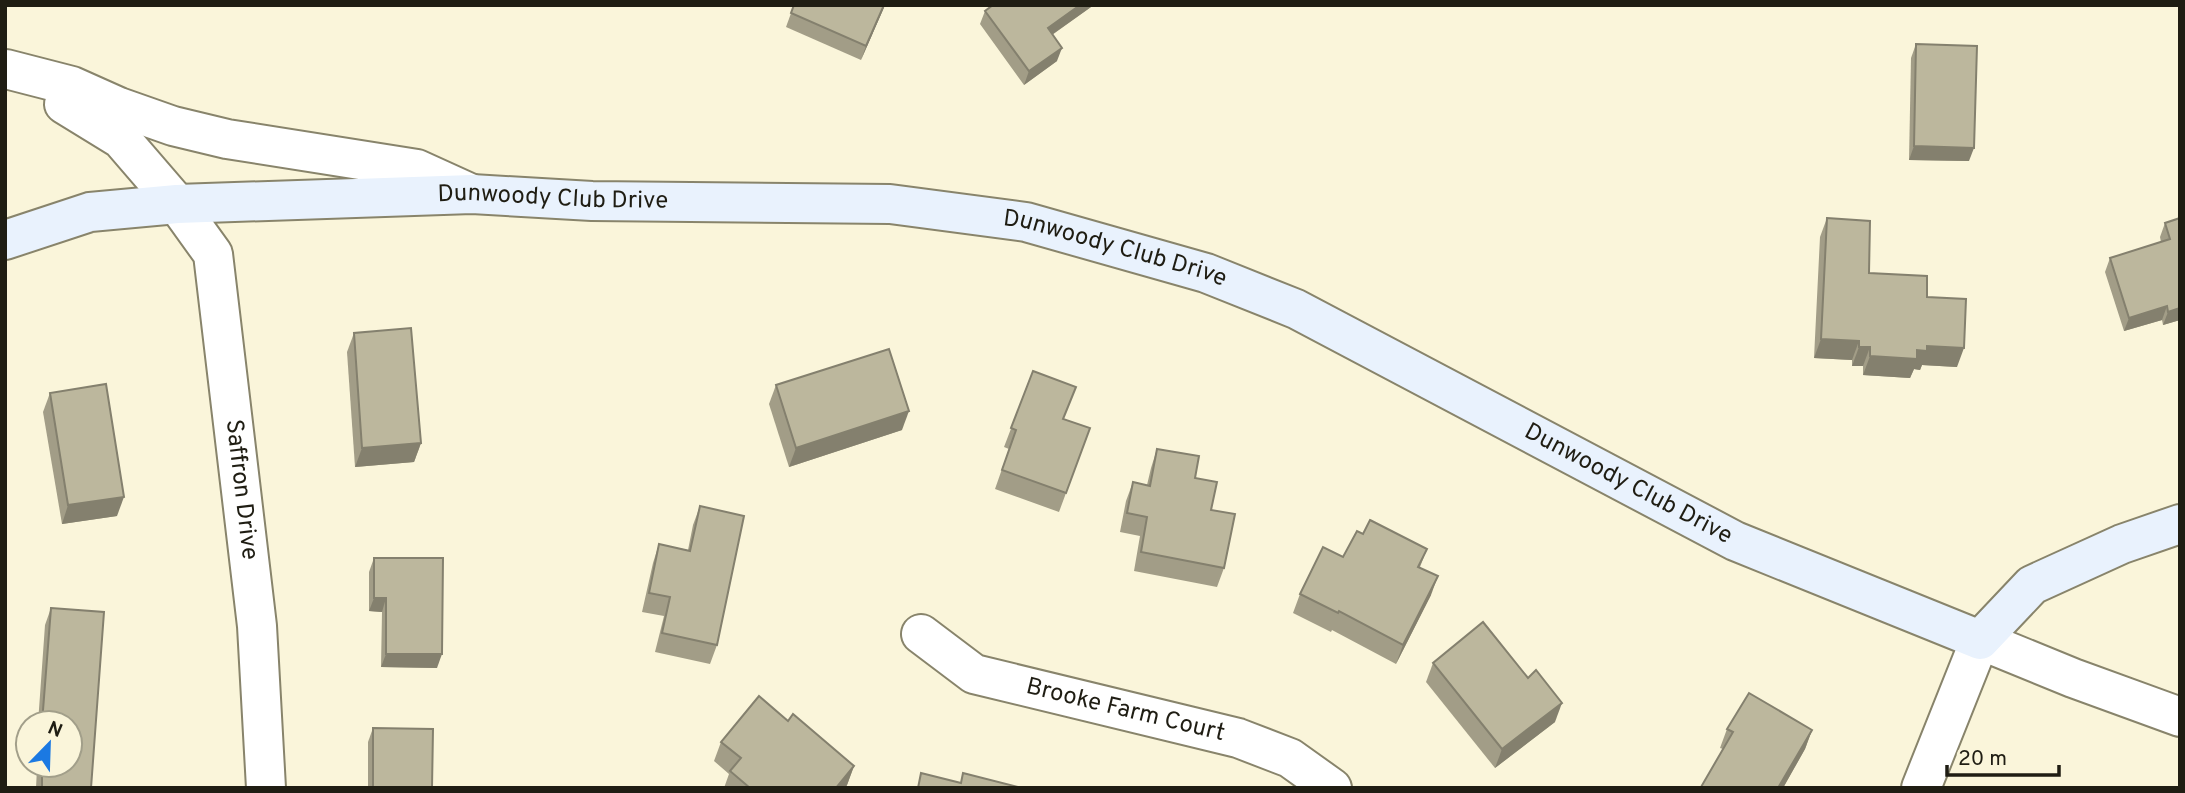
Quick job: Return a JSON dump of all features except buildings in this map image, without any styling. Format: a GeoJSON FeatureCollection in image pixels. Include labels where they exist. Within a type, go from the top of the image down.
{"type":"FeatureCollection","features":[{"type":"Feature","properties":{"kind":"main road","name":"Dunwoody Club Drive"},"geometry":{"type":"LineString","coordinates":[[5,240],[89,212],[177,204],[472,194],[592,201],[890,204],[1026,222],[1206,273],[1296,309],[1735,541],[1980,640]]}},
{"type":"Feature","properties":{"kind":"main road"},"geometry":{"type":"LineString","coordinates":[[1980,640],[2032,584],[2122,544],[2180,524]]}},
{"type":"Feature","properties":{"kind":"street"},"geometry":{"type":"LineString","coordinates":[[6,69],[72,86],[119,107],[173,126],[227,139],[418,169],[472,194]]}},
{"type":"Feature","properties":{"kind":"street"},"geometry":{"type":"LineString","coordinates":[[6,69],[121,139],[177,204]]}},
{"type":"Feature","properties":{"kind":"street","name":"Saffron Drive"},"geometry":{"type":"LineString","coordinates":[[177,204],[213,254],[257,626],[266,788]]}},
{"type":"Feature","properties":{"kind":"street","name":"Brooke Farm Court"},"geometry":{"type":"LineString","coordinates":[[921,634],[974,674],[1238,738],[1290,758],[1332,788]]}},
{"type":"Feature","properties":{"kind":"street"},"geometry":{"type":"LineString","coordinates":[[1921,788],[1980,640]]}},
{"type":"Feature","properties":{"kind":"street","name":"Dunwoody Club Drive"},"geometry":{"type":"LineString","coordinates":[[1980,640],[2180,717]]}}]}
